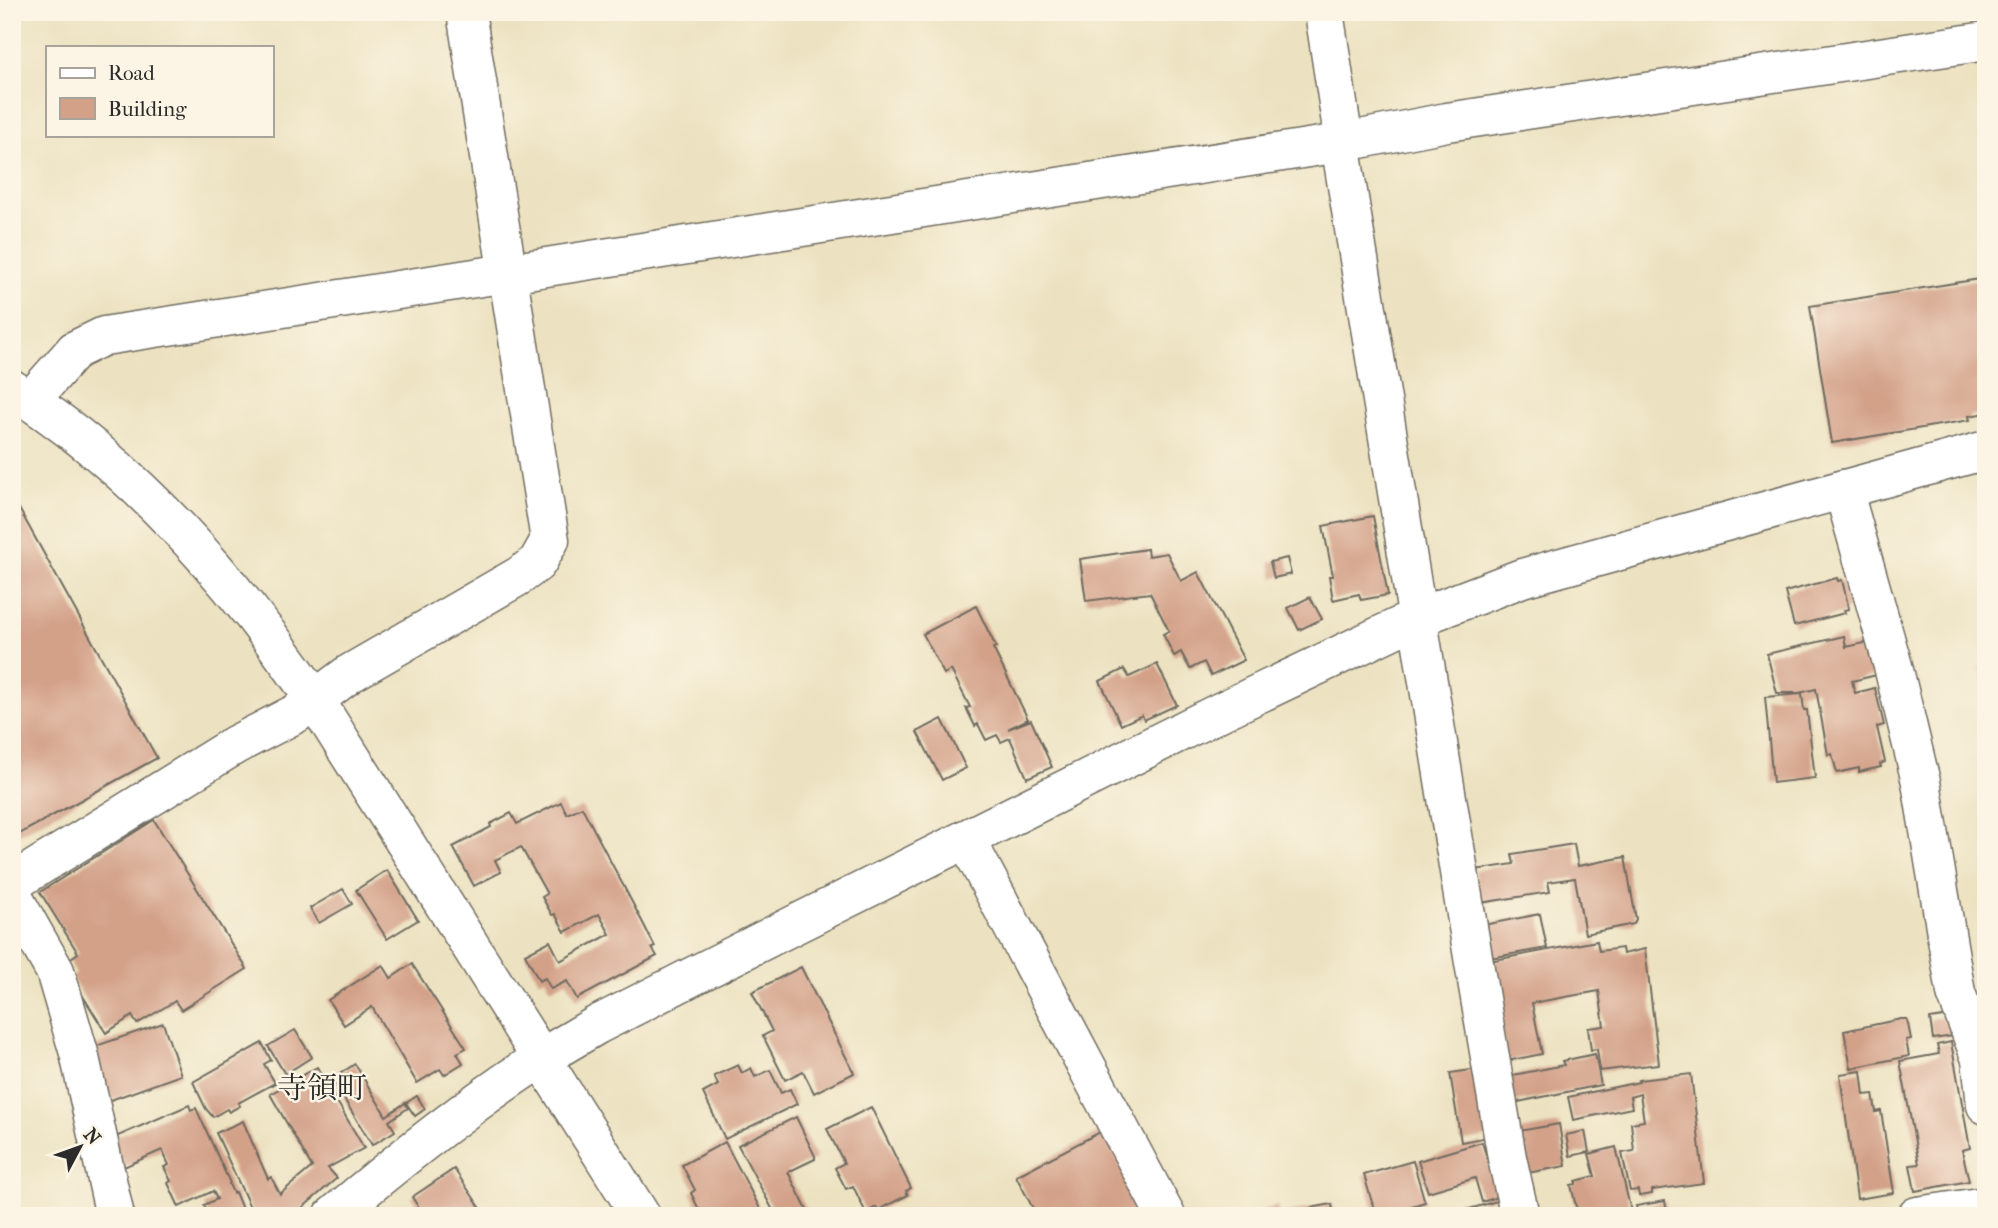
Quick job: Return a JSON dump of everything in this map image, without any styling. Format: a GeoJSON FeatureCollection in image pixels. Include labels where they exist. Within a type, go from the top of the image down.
{"type":"FeatureCollection","features":[{"type":"Feature","properties":{"kind":"street"},"geometry":{"type":"LineString","coordinates":[[12,883],[235,745],[297,713],[349,674],[519,576],[537,563],[550,540],[466,12]]}},
{"type":"Feature","properties":{"kind":"street"},"geometry":{"type":"LineString","coordinates":[[1324,12],[1341,123],[1340,143],[1417,618],[1503,1131],[1520,1216]]}},
{"type":"Feature","properties":{"kind":"street"},"geometry":{"type":"LineString","coordinates":[[641,1216],[315,700],[260,624],[194,544],[114,466],[21,395],[75,350],[104,336],[1340,143],[1447,122],[1986,41]]}},
{"type":"Feature","properties":{"kind":"street"},"geometry":{"type":"LineString","coordinates":[[333,1216],[499,1085],[597,1025],[1222,711],[1417,618],[1522,578],[1986,450]]}},
{"type":"Feature","properties":{"kind":"street"},"geometry":{"type":"LineString","coordinates":[[1843,489],[1893,666],[1921,782],[1956,993],[1981,1059],[1986,1105]]}},
{"type":"Feature","properties":{"kind":"street"},"geometry":{"type":"LineString","coordinates":[[966,839],[1166,1216]]}},
{"type":"Feature","properties":{"kind":"street"},"geometry":{"type":"LineString","coordinates":[[12,895],[55,971],[79,1053],[115,1216]]}},
{"type":"Feature","properties":{"kind":"street"},"geometry":{"type":"LineString","coordinates":[[1917,1216],[1986,1206]]}},
{"type":"Feature","properties":{"kind":"building"},"geometry":{"type":"Polygon","coordinates":[[[1986,278],[1986,413],[1969,416],[1970,420],[1832,443],[1810,306],[1986,278]]]}},
{"type":"Feature","properties":{"kind":"building"},"geometry":{"type":"Polygon","coordinates":[[[17,505],[157,758],[12,838],[12,507],[17,505]]]}},
{"type":"Feature","properties":{"kind":"building"},"geometry":{"type":"Polygon","coordinates":[[[1373,516],[1388,595],[1361,600],[1359,594],[1333,600],[1329,576],[1333,576],[1323,526],[1373,516]]]}},
{"type":"Feature","properties":{"kind":"building"},"geometry":{"type":"Polygon","coordinates":[[[1147,549],[1148,556],[1167,553],[1181,581],[1198,572],[1244,660],[1211,676],[1204,662],[1190,669],[1181,652],[1174,656],[1163,634],[1169,631],[1150,593],[1086,601],[1080,559],[1147,549]]]}},
{"type":"Feature","properties":{"kind":"building"},"geometry":{"type":"Polygon","coordinates":[[[1287,558],[1291,574],[1274,578],[1270,562],[1287,558]]]}},
{"type":"Feature","properties":{"kind":"building"},"geometry":{"type":"Polygon","coordinates":[[[1837,578],[1838,581],[1842,580],[1849,609],[1844,610],[1845,613],[1794,626],[1785,592],[1837,578]]]}},
{"type":"Feature","properties":{"kind":"building"},"geometry":{"type":"Polygon","coordinates":[[[1310,597],[1322,619],[1299,630],[1288,608],[1310,597]]]}},
{"type":"Feature","properties":{"kind":"building"},"geometry":{"type":"Polygon","coordinates":[[[976,606],[996,647],[993,648],[1028,719],[1008,729],[1031,720],[1052,767],[1027,778],[1010,738],[1001,742],[997,735],[986,740],[978,724],[975,726],[966,708],[970,707],[951,670],[944,674],[923,634],[976,606]]]}},
{"type":"Feature","properties":{"kind":"building"},"geometry":{"type":"Polygon","coordinates":[[[1844,636],[1846,647],[1878,640],[1885,673],[1852,681],[1855,693],[1875,688],[1884,725],[1877,727],[1885,762],[1880,764],[1881,767],[1837,773],[1832,754],[1828,755],[1816,689],[1799,693],[1777,693],[1767,654],[1844,636]]]}},
{"type":"Feature","properties":{"kind":"building"},"geometry":{"type":"Polygon","coordinates":[[[1157,664],[1177,705],[1144,720],[1142,715],[1121,725],[1100,681],[1124,669],[1129,677],[1157,664]]]}},
{"type":"Feature","properties":{"kind":"building"},"geometry":{"type":"Polygon","coordinates":[[[1986,666],[1986,684],[1985,684],[1980,668],[1986,666]]]}},
{"type":"Feature","properties":{"kind":"building"},"geometry":{"type":"Polygon","coordinates":[[[1802,694],[1804,710],[1807,710],[1815,778],[1773,783],[1765,697],[1802,694]]]}},
{"type":"Feature","properties":{"kind":"building"},"geometry":{"type":"Polygon","coordinates":[[[942,719],[966,768],[942,780],[917,732],[942,719]]]}},
{"type":"Feature","properties":{"kind":"building"},"geometry":{"type":"Polygon","coordinates":[[[561,802],[567,814],[582,807],[644,925],[657,956],[577,999],[567,981],[551,989],[545,978],[539,981],[525,954],[550,941],[560,961],[610,934],[599,914],[565,932],[542,897],[547,894],[521,847],[495,860],[501,872],[474,886],[453,847],[511,813],[517,824],[561,802]]]}},
{"type":"Feature","properties":{"kind":"building"},"geometry":{"type":"Polygon","coordinates":[[[154,820],[247,969],[181,1010],[175,1001],[137,1024],[132,1016],[106,1033],[71,977],[76,974],[68,960],[78,953],[40,892],[154,820]]]}},
{"type":"Feature","properties":{"kind":"building"},"geometry":{"type":"Polygon","coordinates":[[[1574,844],[1578,866],[1625,857],[1636,919],[1634,924],[1585,934],[1575,878],[1548,882],[1550,892],[1480,903],[1475,870],[1514,864],[1512,854],[1574,844]]]}},
{"type":"Feature","properties":{"kind":"building"},"geometry":{"type":"Polygon","coordinates":[[[387,870],[418,920],[387,939],[356,890],[387,870]]]}},
{"type":"Feature","properties":{"kind":"building"},"geometry":{"type":"Polygon","coordinates":[[[343,889],[352,904],[319,923],[310,908],[343,889]]]}},
{"type":"Feature","properties":{"kind":"building"},"geometry":{"type":"Polygon","coordinates":[[[1540,914],[1547,948],[1490,958],[1483,925],[1540,914]]]}},
{"type":"Feature","properties":{"kind":"building"},"geometry":{"type":"Polygon","coordinates":[[[1597,941],[1599,951],[1622,948],[1623,954],[1645,949],[1659,1064],[1600,1071],[1597,1049],[1591,1050],[1588,1028],[1604,1026],[1599,991],[1532,1003],[1542,1054],[1507,1061],[1489,961],[1597,941]]]}},
{"type":"Feature","properties":{"kind":"building"},"geometry":{"type":"Polygon","coordinates":[[[412,964],[466,1048],[457,1053],[463,1063],[444,1075],[440,1069],[417,1083],[372,1007],[344,1025],[328,1000],[383,965],[391,978],[412,964]]]}},
{"type":"Feature","properties":{"kind":"building"},"geometry":{"type":"Polygon","coordinates":[[[801,967],[854,1073],[814,1093],[803,1071],[785,1080],[763,1036],[772,1031],[752,992],[801,967]]]}},
{"type":"Feature","properties":{"kind":"building"},"geometry":{"type":"Polygon","coordinates":[[[1950,1016],[1953,1036],[1933,1039],[1930,1019],[1950,1016]]]}},
{"type":"Feature","properties":{"kind":"building"},"geometry":{"type":"Polygon","coordinates":[[[1907,1019],[1911,1039],[1906,1040],[1909,1056],[1851,1068],[1844,1031],[1907,1019]]]}},
{"type":"Feature","properties":{"kind":"building"},"geometry":{"type":"Polygon","coordinates":[[[163,1023],[181,1075],[108,1101],[90,1048],[163,1023]]]}},
{"type":"Feature","properties":{"kind":"building"},"geometry":{"type":"Polygon","coordinates":[[[295,1030],[312,1057],[285,1074],[268,1046],[295,1030]]]}},
{"type":"Feature","properties":{"kind":"building"},"geometry":{"type":"Polygon","coordinates":[[[1951,1042],[1970,1148],[1962,1150],[1969,1181],[1915,1191],[1910,1165],[1919,1164],[1900,1061],[1939,1054],[1937,1045],[1951,1042]]]}},
{"type":"Feature","properties":{"kind":"building"},"geometry":{"type":"Polygon","coordinates":[[[262,1043],[271,1060],[264,1064],[275,1083],[238,1103],[240,1106],[229,1112],[227,1109],[213,1117],[206,1109],[193,1082],[262,1043]]]}},
{"type":"Feature","properties":{"kind":"building"},"geometry":{"type":"Polygon","coordinates":[[[1595,1054],[1601,1085],[1513,1103],[1508,1076],[1564,1065],[1562,1061],[1595,1054]]]}},
{"type":"Feature","properties":{"kind":"building"},"geometry":{"type":"Polygon","coordinates":[[[355,1064],[386,1116],[405,1103],[408,1108],[389,1121],[395,1131],[372,1145],[332,1079],[355,1064]]]}},
{"type":"Feature","properties":{"kind":"building"},"geometry":{"type":"Polygon","coordinates":[[[738,1065],[742,1073],[751,1068],[755,1077],[770,1070],[781,1093],[790,1089],[797,1104],[725,1139],[703,1093],[718,1085],[714,1076],[738,1065]]]}},
{"type":"Feature","properties":{"kind":"building"},"geometry":{"type":"Polygon","coordinates":[[[317,1067],[364,1148],[328,1168],[337,1178],[293,1216],[254,1216],[216,1133],[243,1121],[268,1179],[271,1177],[280,1194],[312,1167],[270,1094],[317,1067]]]}},
{"type":"Feature","properties":{"kind":"building"},"geometry":{"type":"Polygon","coordinates":[[[1479,1069],[1489,1137],[1461,1142],[1450,1073],[1479,1069]]]}},
{"type":"Feature","properties":{"kind":"building"},"geometry":{"type":"Polygon","coordinates":[[[1861,1071],[1864,1095],[1873,1094],[1876,1112],[1881,1111],[1894,1193],[1857,1199],[1840,1074],[1861,1071]]]}},
{"type":"Feature","properties":{"kind":"building"},"geometry":{"type":"Polygon","coordinates":[[[1691,1074],[1704,1183],[1652,1190],[1652,1194],[1639,1196],[1638,1190],[1630,1191],[1622,1153],[1634,1151],[1631,1123],[1644,1121],[1640,1094],[1630,1097],[1632,1108],[1573,1120],[1568,1097],[1639,1082],[1638,1080],[1691,1074]]]}},
{"type":"Feature","properties":{"kind":"building"},"geometry":{"type":"Polygon","coordinates":[[[417,1096],[425,1109],[415,1116],[406,1103],[417,1096]]]}},
{"type":"Feature","properties":{"kind":"building"},"geometry":{"type":"Polygon","coordinates":[[[189,1105],[191,1110],[196,1108],[245,1216],[209,1216],[204,1205],[217,1199],[213,1191],[179,1207],[168,1183],[171,1181],[164,1167],[169,1165],[162,1150],[124,1167],[111,1139],[189,1105]]]}},
{"type":"Feature","properties":{"kind":"building"},"geometry":{"type":"Polygon","coordinates":[[[871,1107],[911,1188],[906,1191],[908,1195],[866,1213],[853,1186],[846,1189],[835,1168],[844,1163],[827,1129],[871,1107]]]}},
{"type":"Feature","properties":{"kind":"building"},"geometry":{"type":"Polygon","coordinates":[[[796,1117],[815,1159],[788,1172],[810,1216],[776,1216],[738,1145],[796,1117]]]}},
{"type":"Feature","properties":{"kind":"building"},"geometry":{"type":"Polygon","coordinates":[[[1559,1124],[1566,1166],[1527,1173],[1519,1131],[1559,1124]]]}},
{"type":"Feature","properties":{"kind":"building"},"geometry":{"type":"Polygon","coordinates":[[[1102,1131],[1147,1216],[1037,1216],[1016,1176],[1102,1131]]]}},
{"type":"Feature","properties":{"kind":"building"},"geometry":{"type":"Polygon","coordinates":[[[1585,1131],[1589,1152],[1570,1156],[1566,1135],[1585,1131]]]}},
{"type":"Feature","properties":{"kind":"building"},"geometry":{"type":"Polygon","coordinates":[[[725,1142],[764,1216],[702,1216],[691,1193],[695,1190],[682,1165],[725,1142]]]}},
{"type":"Feature","properties":{"kind":"building"},"geometry":{"type":"Polygon","coordinates":[[[1482,1142],[1491,1171],[1504,1195],[1482,1202],[1475,1178],[1428,1192],[1418,1161],[1482,1142]]]}},
{"type":"Feature","properties":{"kind":"building"},"geometry":{"type":"Polygon","coordinates":[[[1616,1147],[1632,1216],[1578,1216],[1571,1185],[1595,1176],[1589,1154],[1616,1147]]]}},
{"type":"Feature","properties":{"kind":"building"},"geometry":{"type":"Polygon","coordinates":[[[1413,1161],[1425,1202],[1402,1209],[1404,1216],[1376,1216],[1364,1175],[1413,1161]]]}},
{"type":"Feature","properties":{"kind":"building"},"geometry":{"type":"Polygon","coordinates":[[[454,1169],[486,1216],[424,1216],[412,1197],[454,1169]]]}},
{"type":"Feature","properties":{"kind":"building"},"geometry":{"type":"Polygon","coordinates":[[[1504,1199],[1509,1216],[1460,1216],[1459,1212],[1504,1199]]]}},
{"type":"Feature","properties":{"kind":"building"},"geometry":{"type":"Polygon","coordinates":[[[1665,1201],[1668,1216],[1638,1216],[1636,1206],[1665,1201]]]}},
{"type":"Feature","properties":{"kind":"building"},"geometry":{"type":"Polygon","coordinates":[[[1332,1204],[1334,1216],[1285,1216],[1284,1213],[1332,1204]]]}},
{"type":"Feature","properties":{"kind":"building"},"geometry":{"type":"Polygon","coordinates":[[[1277,1206],[1279,1216],[1246,1216],[1246,1215],[1277,1206]]]}},
{"type":"Feature","properties":{"kind":"district","name":"寺領町"},"geometry":{"type":"Point","coordinates":[322,1088]}}]}
